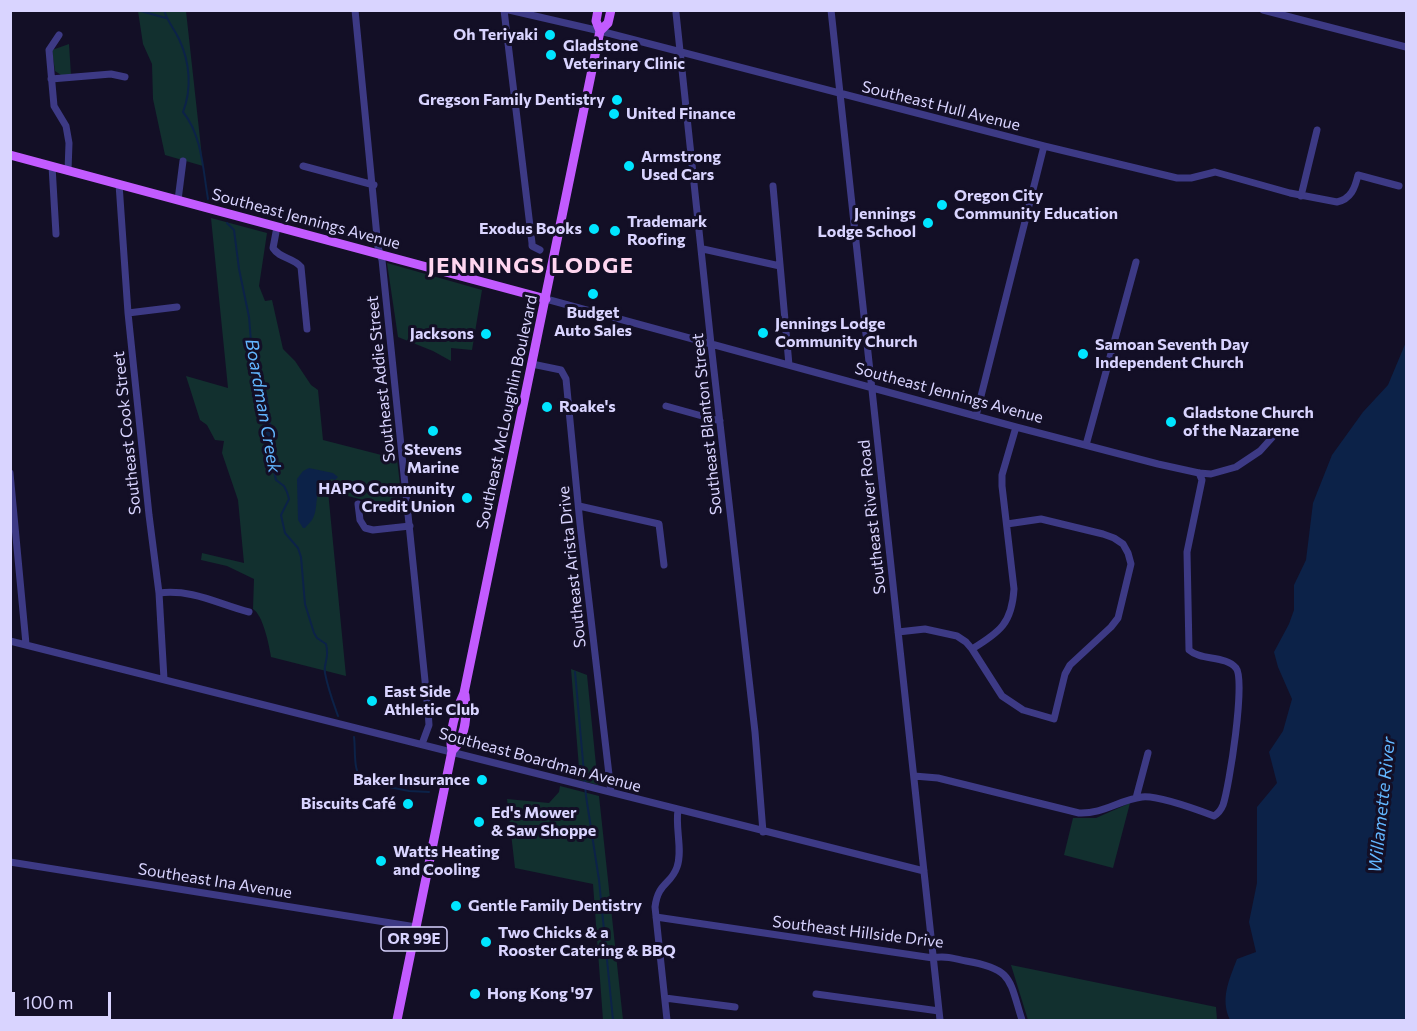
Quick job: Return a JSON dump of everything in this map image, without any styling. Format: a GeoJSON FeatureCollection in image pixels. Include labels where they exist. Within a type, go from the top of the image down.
{"type":"FeatureCollection","features":[{"type":"Feature","properties":{"kind":"main road","name":"Southeast McLoughlin Boulevard"},"geometry":{"type":"LineString","coordinates":[[598,10],[596,21],[600,32]]}},
{"type":"Feature","properties":{"kind":"main road","name":"Southeast McLoughlin Boulevard"},"geometry":{"type":"LineString","coordinates":[[397,1020],[452,751],[450,741],[457,710],[464,693],[600,32],[608,23],[611,10]]}},
{"type":"Feature","properties":{"kind":"main road","name":"Southeast Jennings Avenue"},"geometry":{"type":"LineString","coordinates":[[10,155],[546,300]]}},
{"type":"Feature","properties":{"kind":"street","name":"Southeast Addie Street"},"geometry":{"type":"LineString","coordinates":[[355,10],[429,719],[422,744]]}},
{"type":"Feature","properties":{"kind":"street"},"geometry":{"type":"LineString","coordinates":[[506,10],[531,243],[540,250]]}},
{"type":"Feature","properties":{"kind":"street","name":"Southeast Hull Avenue"},"geometry":{"type":"LineString","coordinates":[[506,10],[1177,178],[1191,178],[1215,172],[1301,196],[1334,202],[1342,201],[1353,190],[1358,175],[1398,186]]}},
{"type":"Feature","properties":{"kind":"street","name":"Southeast River Road"},"geometry":{"type":"LineString","coordinates":[[831,10],[940,1020]]}},
{"type":"Feature","properties":{"kind":"street"},"geometry":{"type":"LineString","coordinates":[[1263,10],[1407,47]]}},
{"type":"Feature","properties":{"kind":"street","name":"Southeast Blanton Street"},"geometry":{"type":"LineString","coordinates":[[676,13],[755,732],[763,832]]}},
{"type":"Feature","properties":{"kind":"street"},"geometry":{"type":"LineString","coordinates":[[59,34],[49,50],[54,106],[68,134],[68,171]]}},
{"type":"Feature","properties":{"kind":"street"},"geometry":{"type":"LineString","coordinates":[[51,79],[111,74],[125,76]]}},
{"type":"Feature","properties":{"kind":"street"},"geometry":{"type":"LineString","coordinates":[[1301,196],[1317,130]]}},
{"type":"Feature","properties":{"kind":"street"},"geometry":{"type":"LineString","coordinates":[[976,416],[1044,146]]}},
{"type":"Feature","properties":{"kind":"street"},"geometry":{"type":"LineString","coordinates":[[178,200],[183,161]]}},
{"type":"Feature","properties":{"kind":"street"},"geometry":{"type":"LineString","coordinates":[[52,166],[56,234]]}},
{"type":"Feature","properties":{"kind":"street"},"geometry":{"type":"LineString","coordinates":[[303,166],[374,184]]}},
{"type":"Feature","properties":{"kind":"street","name":"Southeast Cook Street"},"geometry":{"type":"LineString","coordinates":[[119,184],[128,313],[147,501],[159,593],[164,679]]}},
{"type":"Feature","properties":{"kind":"street"},"geometry":{"type":"LineString","coordinates":[[773,186],[789,365]]}},
{"type":"Feature","properties":{"kind":"street"},"geometry":{"type":"LineString","coordinates":[[277,227],[273,248],[278,255],[293,260],[301,267],[307,329]]}},
{"type":"Feature","properties":{"kind":"street"},"geometry":{"type":"LineString","coordinates":[[703,249],[780,266]]}},
{"type":"Feature","properties":{"kind":"street"},"geometry":{"type":"LineString","coordinates":[[1086,445],[1136,262]]}},
{"type":"Feature","properties":{"kind":"street","name":"Southeast Jennings Avenue"},"geometry":{"type":"LineString","coordinates":[[546,300],[1016,427],[1200,473],[1211,474],[1236,467],[1260,451],[1278,431]]}},
{"type":"Feature","properties":{"kind":"street"},"geometry":{"type":"LineString","coordinates":[[128,313],[177,308]]}},
{"type":"Feature","properties":{"kind":"street","name":"Southeast Arista Drive"},"geometry":{"type":"LineString","coordinates":[[532,364],[556,368],[566,375],[610,792]]}},
{"type":"Feature","properties":{"kind":"street"},"geometry":{"type":"LineString","coordinates":[[666,406],[720,421]]}},
{"type":"Feature","properties":{"kind":"street"},"geometry":{"type":"LineString","coordinates":[[972,649],[998,632],[1010,617],[1013,604],[1014,589],[1002,475],[1016,427]]}},
{"type":"Feature","properties":{"kind":"street"},"geometry":{"type":"LineString","coordinates":[[10,473],[26,644]]}},
{"type":"Feature","properties":{"kind":"street"},"geometry":{"type":"LineString","coordinates":[[914,776],[938,778],[1079,813],[1101,812],[1136,798],[1147,797],[1215,816],[1222,809],[1238,717],[1239,675],[1230,663],[1194,655],[1189,650],[1187,552],[1202,480],[1200,473]]}},
{"type":"Feature","properties":{"kind":"street"},"geometry":{"type":"LineString","coordinates":[[358,504],[360,520],[365,528],[373,530],[410,526]]}},
{"type":"Feature","properties":{"kind":"street"},"geometry":{"type":"LineString","coordinates":[[579,506],[659,524],[664,565]]}},
{"type":"Feature","properties":{"kind":"street"},"geometry":{"type":"LineString","coordinates":[[898,632],[925,629],[948,633],[966,642],[1002,696],[1023,710],[1054,719],[1065,674],[1070,665],[1118,618],[1131,564],[1123,544],[1103,534],[1052,520],[1041,519],[1007,524]]}},
{"type":"Feature","properties":{"kind":"street"},"geometry":{"type":"LineString","coordinates":[[159,593],[195,594],[217,604],[249,612]]}},
{"type":"Feature","properties":{"kind":"street","name":"Southeast Boardman Avenue"},"geometry":{"type":"LineString","coordinates":[[10,641],[924,871]]}},
{"type":"Feature","properties":{"kind":"street"},"geometry":{"type":"LineString","coordinates":[[1136,798],[1148,753]]}},
{"type":"Feature","properties":{"kind":"street"},"geometry":{"type":"LineString","coordinates":[[667,1020],[655,907],[662,886],[674,875],[679,863],[676,820],[678,810]]}},
{"type":"Feature","properties":{"kind":"street","name":"Southeast Ina Avenue"},"geometry":{"type":"LineString","coordinates":[[10,862],[416,927]]}},
{"type":"Feature","properties":{"kind":"street","name":"Southeast Hillside Drive"},"geometry":{"type":"LineString","coordinates":[[657,917],[987,964],[999,970],[1011,984],[1022,1020]]}},
{"type":"Feature","properties":{"kind":"street"},"geometry":{"type":"LineString","coordinates":[[816,994],[939,1011]]}},
{"type":"Feature","properties":{"kind":"street"},"geometry":{"type":"LineString","coordinates":[[665,998],[735,1007]]}},
{"type":"Feature","properties":{"kind":"green space"},"geometry":{"type":"Polygon","coordinates":[[[138,11],[186,11],[203,166],[165,155],[153,99],[152,64],[143,44],[138,11]]]}},
{"type":"Feature","properties":{"kind":"green space"},"geometry":{"type":"Polygon","coordinates":[[[69,44],[71,75],[61,75],[55,71],[52,50],[69,44]]]}},
{"type":"Feature","properties":{"kind":"green space"},"geometry":{"type":"Polygon","coordinates":[[[211,218],[267,233],[259,286],[265,301],[272,300],[283,349],[295,361],[311,385],[318,390],[323,440],[397,459],[403,510],[328,491],[346,676],[271,657],[263,624],[253,609],[254,579],[227,566],[201,560],[202,553],[244,563],[238,500],[222,453],[224,441],[215,440],[207,425],[200,420],[186,376],[228,388],[211,218]]]}},
{"type":"Feature","properties":{"kind":"green space"},"geometry":{"type":"Polygon","coordinates":[[[387,263],[482,290],[472,350],[451,348],[451,361],[398,337],[387,263]]]}},
{"type":"Feature","properties":{"kind":"green space"},"geometry":{"type":"Polygon","coordinates":[[[571,669],[587,675],[598,785],[580,780],[571,669]]]}},
{"type":"Feature","properties":{"kind":"green space"},"geometry":{"type":"Polygon","coordinates":[[[560,786],[599,796],[623,1020],[603,1020],[593,884],[515,868],[507,799],[549,803],[559,792],[560,786]]]}},
{"type":"Feature","properties":{"kind":"green space"},"geometry":{"type":"Polygon","coordinates":[[[1130,803],[1113,868],[1064,855],[1073,818],[1096,818],[1130,803]]]}},
{"type":"Feature","properties":{"kind":"green space"},"geometry":{"type":"Polygon","coordinates":[[[1011,965],[1216,1007],[1217,1020],[1028,1020],[1011,965]]]}},
{"type":"Feature","properties":{"kind":"water","name":"Willamette River"},"geometry":{"type":"Polygon","coordinates":[[[1406,342],[1406,1020],[1230,1020],[1226,997],[1237,959],[1256,952],[1249,922],[1257,883],[1257,807],[1277,783],[1269,752],[1283,731],[1292,699],[1274,652],[1294,610],[1294,585],[1306,560],[1313,503],[1332,455],[1363,412],[1388,385],[1406,342]]]}},
{"type":"Feature","properties":{"kind":"water"},"geometry":{"type":"Polygon","coordinates":[[[258,382],[263,384],[268,397],[269,420],[274,430],[268,445],[260,414],[258,382]]]}},
{"type":"Feature","properties":{"kind":"water"},"geometry":{"type":"Polygon","coordinates":[[[309,468],[333,473],[338,477],[321,486],[318,491],[315,515],[303,528],[298,520],[297,479],[303,471],[309,468]]]}},
{"type":"Feature","properties":{"kind":"waterway"},"geometry":{"type":"LineString","coordinates":[[137,10],[166,18]]}},
{"type":"Feature","properties":{"kind":"waterway"},"geometry":{"type":"LineString","coordinates":[[164,10],[186,57],[189,85],[183,112],[198,142],[208,199]]}},
{"type":"Feature","properties":{"kind":"waterway","name":"Boardman Creek"},"geometry":{"type":"LineString","coordinates":[[227,223],[234,230],[249,317],[252,354],[261,384]]}},
{"type":"Feature","properties":{"kind":"waterway","name":"Boardman Creek"},"geometry":{"type":"LineString","coordinates":[[268,443],[276,480],[284,486],[289,499],[281,515],[285,533],[298,548],[301,557],[305,604],[314,633],[326,644],[325,673],[338,716]]}},
{"type":"Feature","properties":{"kind":"waterway"},"geometry":{"type":"LineString","coordinates":[[575,672],[586,796],[599,880],[613,1020]]}},
{"type":"Feature","properties":{"kind":"waterway","name":"Boardman Creek"},"geometry":{"type":"LineString","coordinates":[[354,737],[356,767],[364,782],[409,791],[429,792]]}},
{"type":"Feature","properties":{"kind":"place","name":"Oh Teriyaki"},"geometry":{"type":"Point","coordinates":[550,35]}},
{"type":"Feature","properties":{"kind":"place","name":"Gladstone Veterinary Clinic"},"geometry":{"type":"Point","coordinates":[551,55]}},
{"type":"Feature","properties":{"kind":"place","name":"Gregson Family Dentistry"},"geometry":{"type":"Point","coordinates":[617,100]}},
{"type":"Feature","properties":{"kind":"place","name":"United Finance"},"geometry":{"type":"Point","coordinates":[614,114]}},
{"type":"Feature","properties":{"kind":"place","name":"Armstrong Used Cars"},"geometry":{"type":"Point","coordinates":[629,166]}},
{"type":"Feature","properties":{"kind":"place","name":"Oregon City Community Education"},"geometry":{"type":"Point","coordinates":[942,205]}},
{"type":"Feature","properties":{"kind":"place","name":"Jennings Lodge School"},"geometry":{"type":"Point","coordinates":[928,223]}},
{"type":"Feature","properties":{"kind":"place","name":"Exodus Books"},"geometry":{"type":"Point","coordinates":[594,229]}},
{"type":"Feature","properties":{"kind":"place","name":"Trademark Roofing"},"geometry":{"type":"Point","coordinates":[615,231]}},
{"type":"Feature","properties":{"kind":"place","name":"Budget Auto Sales"},"geometry":{"type":"Point","coordinates":[593,294]}},
{"type":"Feature","properties":{"kind":"place","name":"Jennings Lodge Community Church"},"geometry":{"type":"Point","coordinates":[763,333]}},
{"type":"Feature","properties":{"kind":"place","name":"Jacksons"},"geometry":{"type":"Point","coordinates":[486,334]}},
{"type":"Feature","properties":{"kind":"place","name":"Samoan Seventh Day Independent Church"},"geometry":{"type":"Point","coordinates":[1083,354]}},
{"type":"Feature","properties":{"kind":"place","name":"Roake's"},"geometry":{"type":"Point","coordinates":[547,407]}},
{"type":"Feature","properties":{"kind":"place","name":"Gladstone Church of the Nazarene"},"geometry":{"type":"Point","coordinates":[1171,422]}},
{"type":"Feature","properties":{"kind":"place","name":"Stevens Marine"},"geometry":{"type":"Point","coordinates":[433,431]}},
{"type":"Feature","properties":{"kind":"place","name":"HAPO Community Credit Union"},"geometry":{"type":"Point","coordinates":[467,498]}},
{"type":"Feature","properties":{"kind":"place","name":"East Side Athletic Club"},"geometry":{"type":"Point","coordinates":[372,701]}},
{"type":"Feature","properties":{"kind":"place","name":"Baker Insurance"},"geometry":{"type":"Point","coordinates":[482,780]}},
{"type":"Feature","properties":{"kind":"place","name":"Biscuits Café"},"geometry":{"type":"Point","coordinates":[408,804]}},
{"type":"Feature","properties":{"kind":"place","name":"Ed's Mower & Saw Shoppe"},"geometry":{"type":"Point","coordinates":[479,822]}},
{"type":"Feature","properties":{"kind":"place","name":"Watts Heating and Cooling"},"geometry":{"type":"Point","coordinates":[381,861]}},
{"type":"Feature","properties":{"kind":"place","name":"Gentle Family Dentistry"},"geometry":{"type":"Point","coordinates":[456,906]}},
{"type":"Feature","properties":{"kind":"place","name":"Two Chicks & a Rooster Catering & BBQ"},"geometry":{"type":"Point","coordinates":[486,942]}},
{"type":"Feature","properties":{"kind":"place","name":"Hong Kong '97"},"geometry":{"type":"Point","coordinates":[475,994]}},
{"type":"Feature","properties":{"kind":"district","name":"JENNINGS LODGE"},"geometry":{"type":"Point","coordinates":[531,266]}}]}
